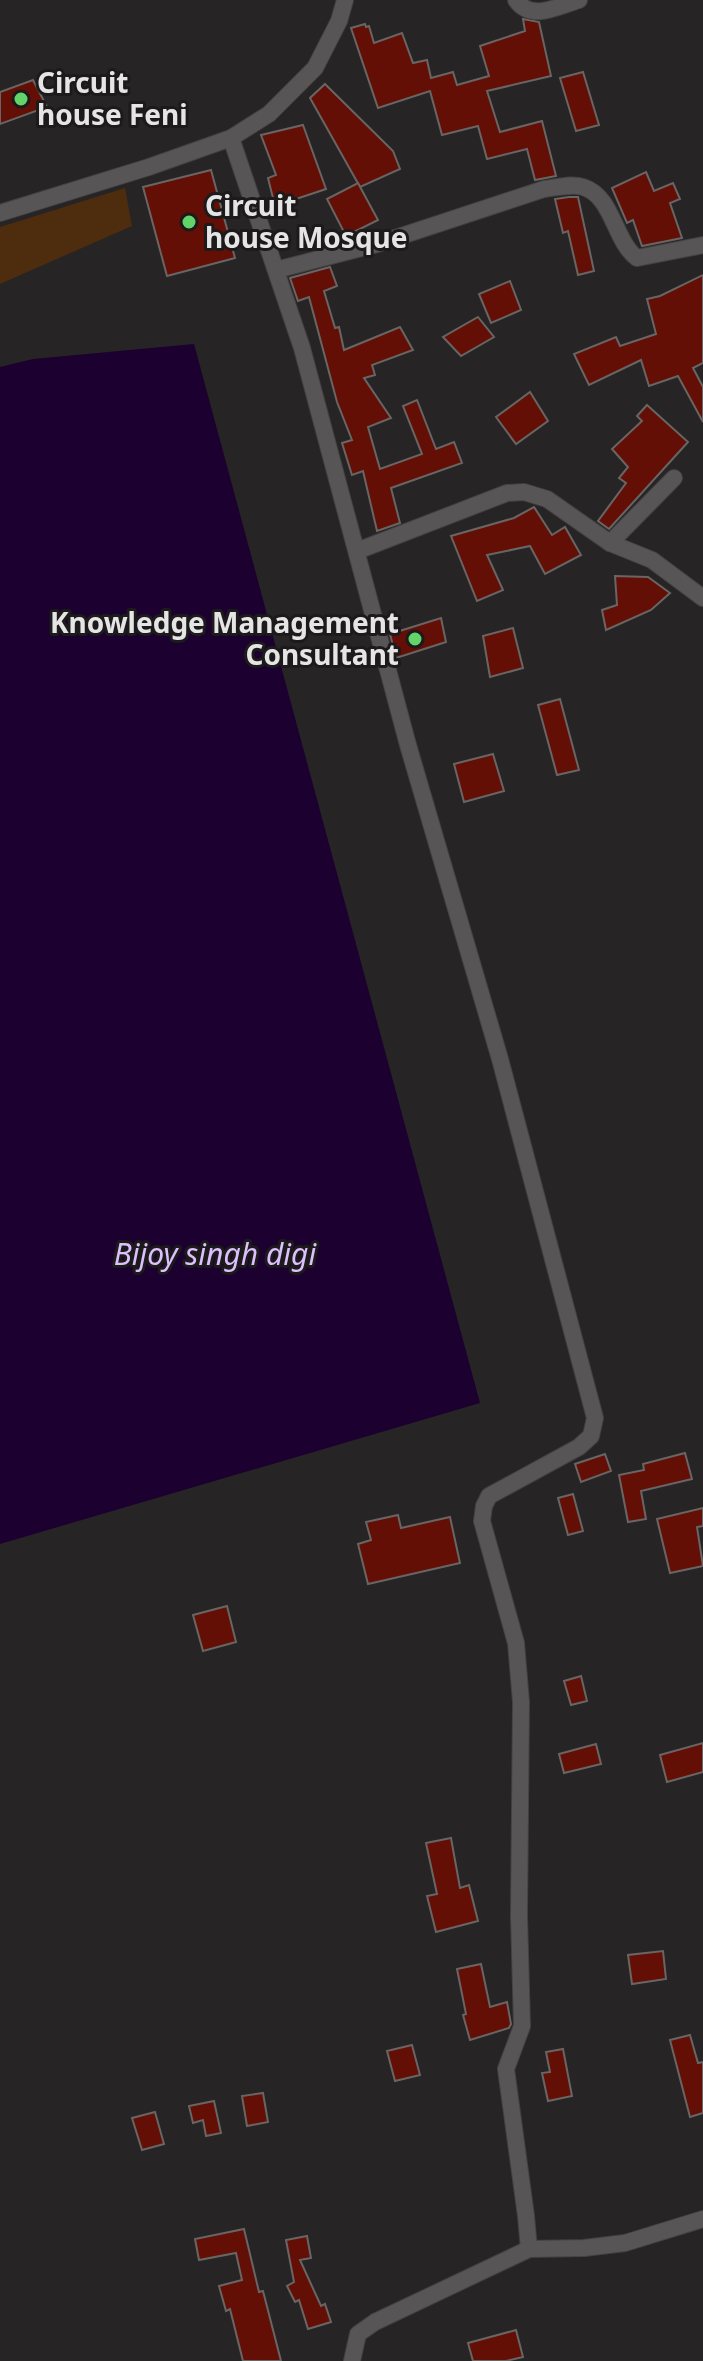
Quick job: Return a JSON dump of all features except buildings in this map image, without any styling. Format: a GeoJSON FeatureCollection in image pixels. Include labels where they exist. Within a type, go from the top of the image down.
{"type":"FeatureCollection","features":[{"type":"Feature","properties":{"kind":"street"},"geometry":{"type":"LineString","coordinates":[[0,213],[231,138],[269,114],[315,68],[339,21],[345,0]]}},
{"type":"Feature","properties":{"kind":"street"},"geometry":{"type":"LineString","coordinates":[[516,0],[531,12],[545,11],[579,0]]}},
{"type":"Feature","properties":{"kind":"street"},"geometry":{"type":"LineString","coordinates":[[231,138],[302,348],[408,745],[500,1059],[595,1418],[591,1436],[579,1447],[489,1496],[482,1521],[516,1643],[521,1702],[519,1916],[522,2026],[506,2069],[529,2249]]}},
{"type":"Feature","properties":{"kind":"street"},"geometry":{"type":"LineString","coordinates":[[276,270],[377,244],[544,189],[568,186],[582,186],[602,202],[628,251],[637,258],[703,245]]}},
{"type":"Feature","properties":{"kind":"street"},"geometry":{"type":"LineString","coordinates":[[610,543],[674,478]]}},
{"type":"Feature","properties":{"kind":"street"},"geometry":{"type":"LineString","coordinates":[[357,551],[507,493],[524,492],[547,499],[610,543],[652,560],[703,598]]}},
{"type":"Feature","properties":{"kind":"street"},"geometry":{"type":"LineString","coordinates":[[352,2361],[358,2334],[375,2322],[529,2249],[584,2248],[625,2243],[703,2219]]}},
{"type":"Feature","properties":{"kind":"shaded area"},"geometry":{"type":"Polygon","coordinates":[[[125,188],[132,226],[0,284],[0,227],[125,188]]]}},
{"type":"Feature","properties":{"kind":"water","name":"Bijoy singh digi"},"geometry":{"type":"Polygon","coordinates":[[[194,344],[480,1403],[0,1544],[0,367],[33,359],[194,344]]]}},
{"type":"Feature","properties":{"kind":"place","name":"Circuit house Feni"},"geometry":{"type":"Point","coordinates":[21,99]}},
{"type":"Feature","properties":{"kind":"place","name":"Circuit house Mosque"},"geometry":{"type":"Point","coordinates":[189,222]}},
{"type":"Feature","properties":{"kind":"place","name":"Knowledge Management Consultant"},"geometry":{"type":"Point","coordinates":[415,639]}}]}
